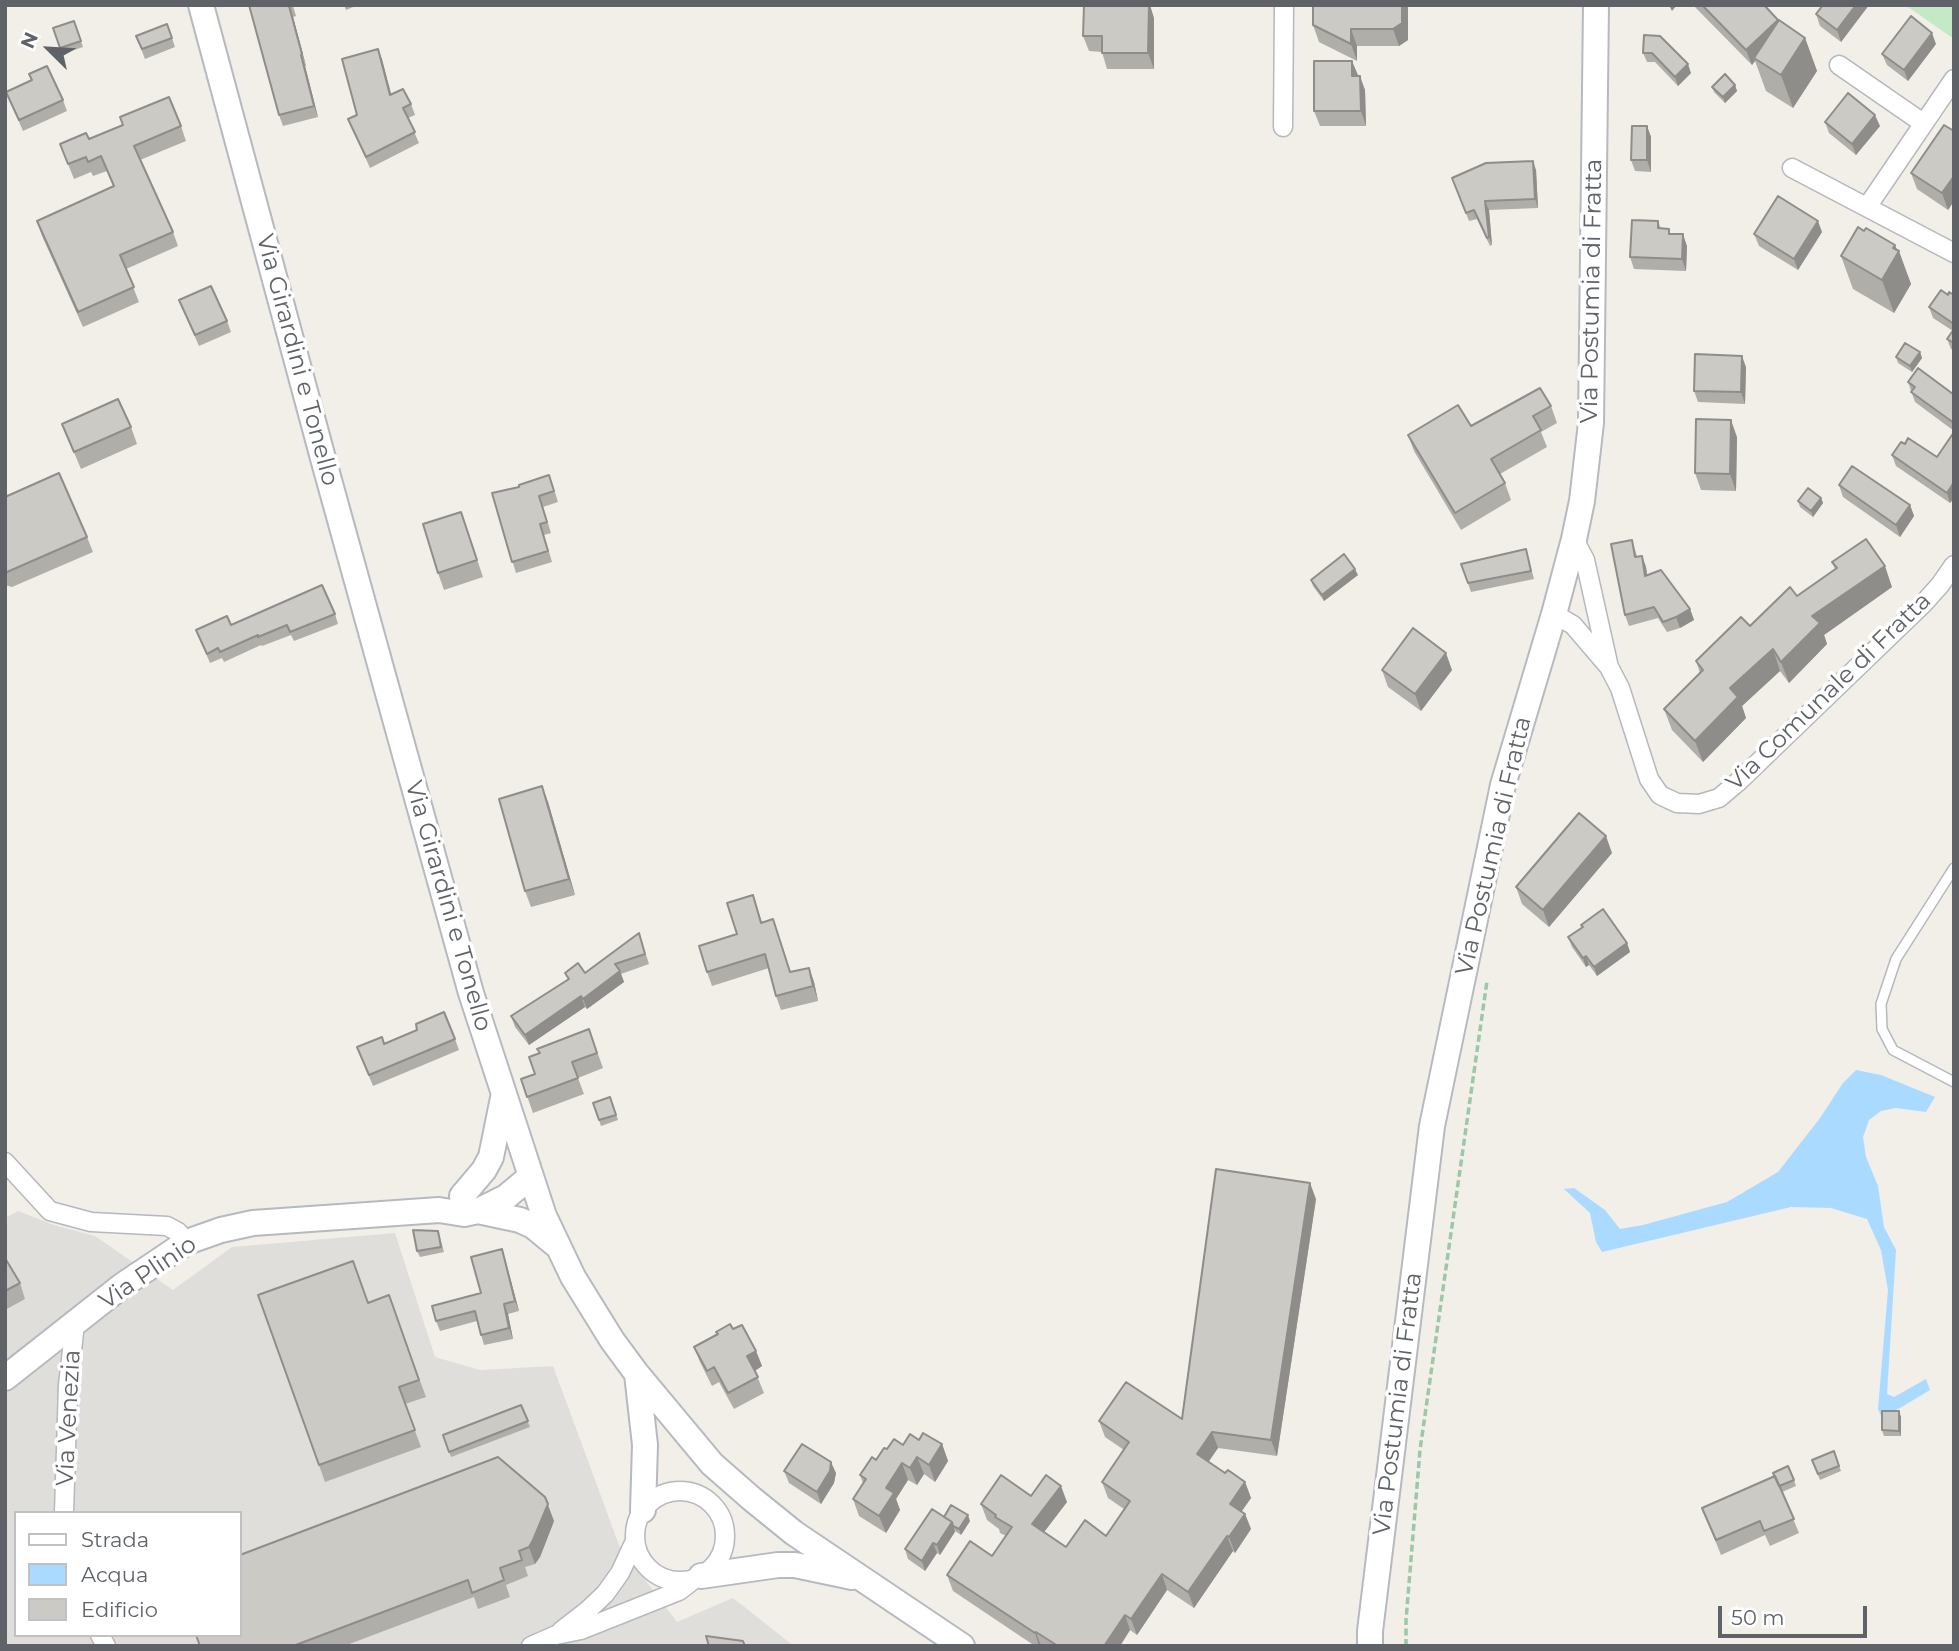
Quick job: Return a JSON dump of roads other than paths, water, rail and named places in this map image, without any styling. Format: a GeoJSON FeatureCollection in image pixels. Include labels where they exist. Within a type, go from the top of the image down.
{"type":"FeatureCollection","features":[{"type":"Feature","properties":{"kind":"main road","name":"Via Girardini e Tonello"},"geometry":{"type":"LineString","coordinates":[[201,5],[471,993],[544,1216],[586,1298],[637,1374],[712,1464],[794,1532],[961,1646]]}},
{"type":"Feature","properties":{"kind":"main road","name":"Via Postumia di Fratta"},"geometry":{"type":"LineString","coordinates":[[1370,1646],[1433,1126],[1503,785],[1554,614],[1582,501],[1591,423],[1596,5]]}},
{"type":"Feature","properties":{"kind":"main road"},"geometry":{"type":"LineString","coordinates":[[504,1094],[491,1157],[470,1203],[520,1220],[545,1235],[559,1248]]}},
{"type":"Feature","properties":{"kind":"main road","name":"Via Plinio"},"geometry":{"type":"LineString","coordinates":[[5,1378],[123,1285],[187,1242],[221,1230],[253,1223],[439,1210],[470,1203],[484,1182],[499,1178],[530,1177]]}},
{"type":"Feature","properties":{"kind":"main road"},"geometry":{"type":"LineString","coordinates":[[637,1374],[645,1446],[643,1510]]}},
{"type":"Feature","properties":{"kind":"main road"},"geometry":{"type":"LineString","coordinates":[[700,1576],[795,1565],[863,1580]]}},
{"type":"Feature","properties":{"kind":"street"},"geometry":{"type":"LineString","coordinates":[[1283,127],[1284,5]]}},
{"type":"Feature","properties":{"kind":"street"},"geometry":{"type":"LineString","coordinates":[[1839,65],[1923,123]]}},
{"type":"Feature","properties":{"kind":"street"},"geometry":{"type":"LineString","coordinates":[[1867,207],[1954,79]]}},
{"type":"Feature","properties":{"kind":"street"},"geometry":{"type":"LineString","coordinates":[[1792,168],[1954,253]]}},
{"type":"Feature","properties":{"kind":"street"},"geometry":{"type":"LineString","coordinates":[[1574,539],[1585,560],[1609,667]]}},
{"type":"Feature","properties":{"kind":"street","name":"Via Comunale di Fratta"},"geometry":{"type":"LineString","coordinates":[[1554,614],[1573,625],[1609,667],[1620,688],[1649,779],[1660,795],[1677,803],[1699,804],[1719,798],[1739,781],[1923,604],[1954,565]]}},
{"type":"Feature","properties":{"kind":"street"},"geometry":{"type":"LineString","coordinates":[[5,1162],[50,1211],[91,1222],[167,1226],[178,1232],[187,1242]]}},
{"type":"Feature","properties":{"kind":"street","name":"Via Venezia"},"geometry":{"type":"LineString","coordinates":[[64,1511],[68,1385],[75,1324]]}},
{"type":"Feature","properties":{"kind":"street"},"geometry":{"type":"LineString","coordinates":[[531,1646],[556,1635],[581,1630],[679,1591],[712,1567],[724,1544],[721,1517],[713,1506],[691,1492],[664,1494],[652,1501],[643,1510],[638,1520],[635,1541],[620,1573],[605,1594],[588,1611],[556,1635]]}},
{"type":"Feature","properties":{"kind":"street"},"geometry":{"type":"LineString","coordinates":[[635,1541],[644,1563],[663,1578],[674,1581],[700,1576]]}},
{"type":"Feature","properties":{"kind":"lane"},"geometry":{"type":"LineString","coordinates":[[1954,868],[1896,959],[1881,1004],[1882,1029],[1893,1050],[1954,1082]]}},
{"type":"Feature","properties":{"kind":"water"},"geometry":{"type":"Polygon","coordinates":[[[1856,1070],[1881,1075],[1935,1097],[1926,1112],[1896,1108],[1881,1111],[1869,1120],[1863,1137],[1866,1157],[1878,1186],[1884,1227],[1896,1250],[1887,1394],[1894,1397],[1926,1379],[1930,1390],[1881,1416],[1878,1409],[1888,1290],[1881,1250],[1867,1219],[1831,1208],[1791,1207],[1602,1252],[1596,1242],[1590,1213],[1564,1189],[1574,1188],[1605,1210],[1620,1229],[1727,1202],[1778,1172],[1843,1083],[1856,1070]]]}}]}
